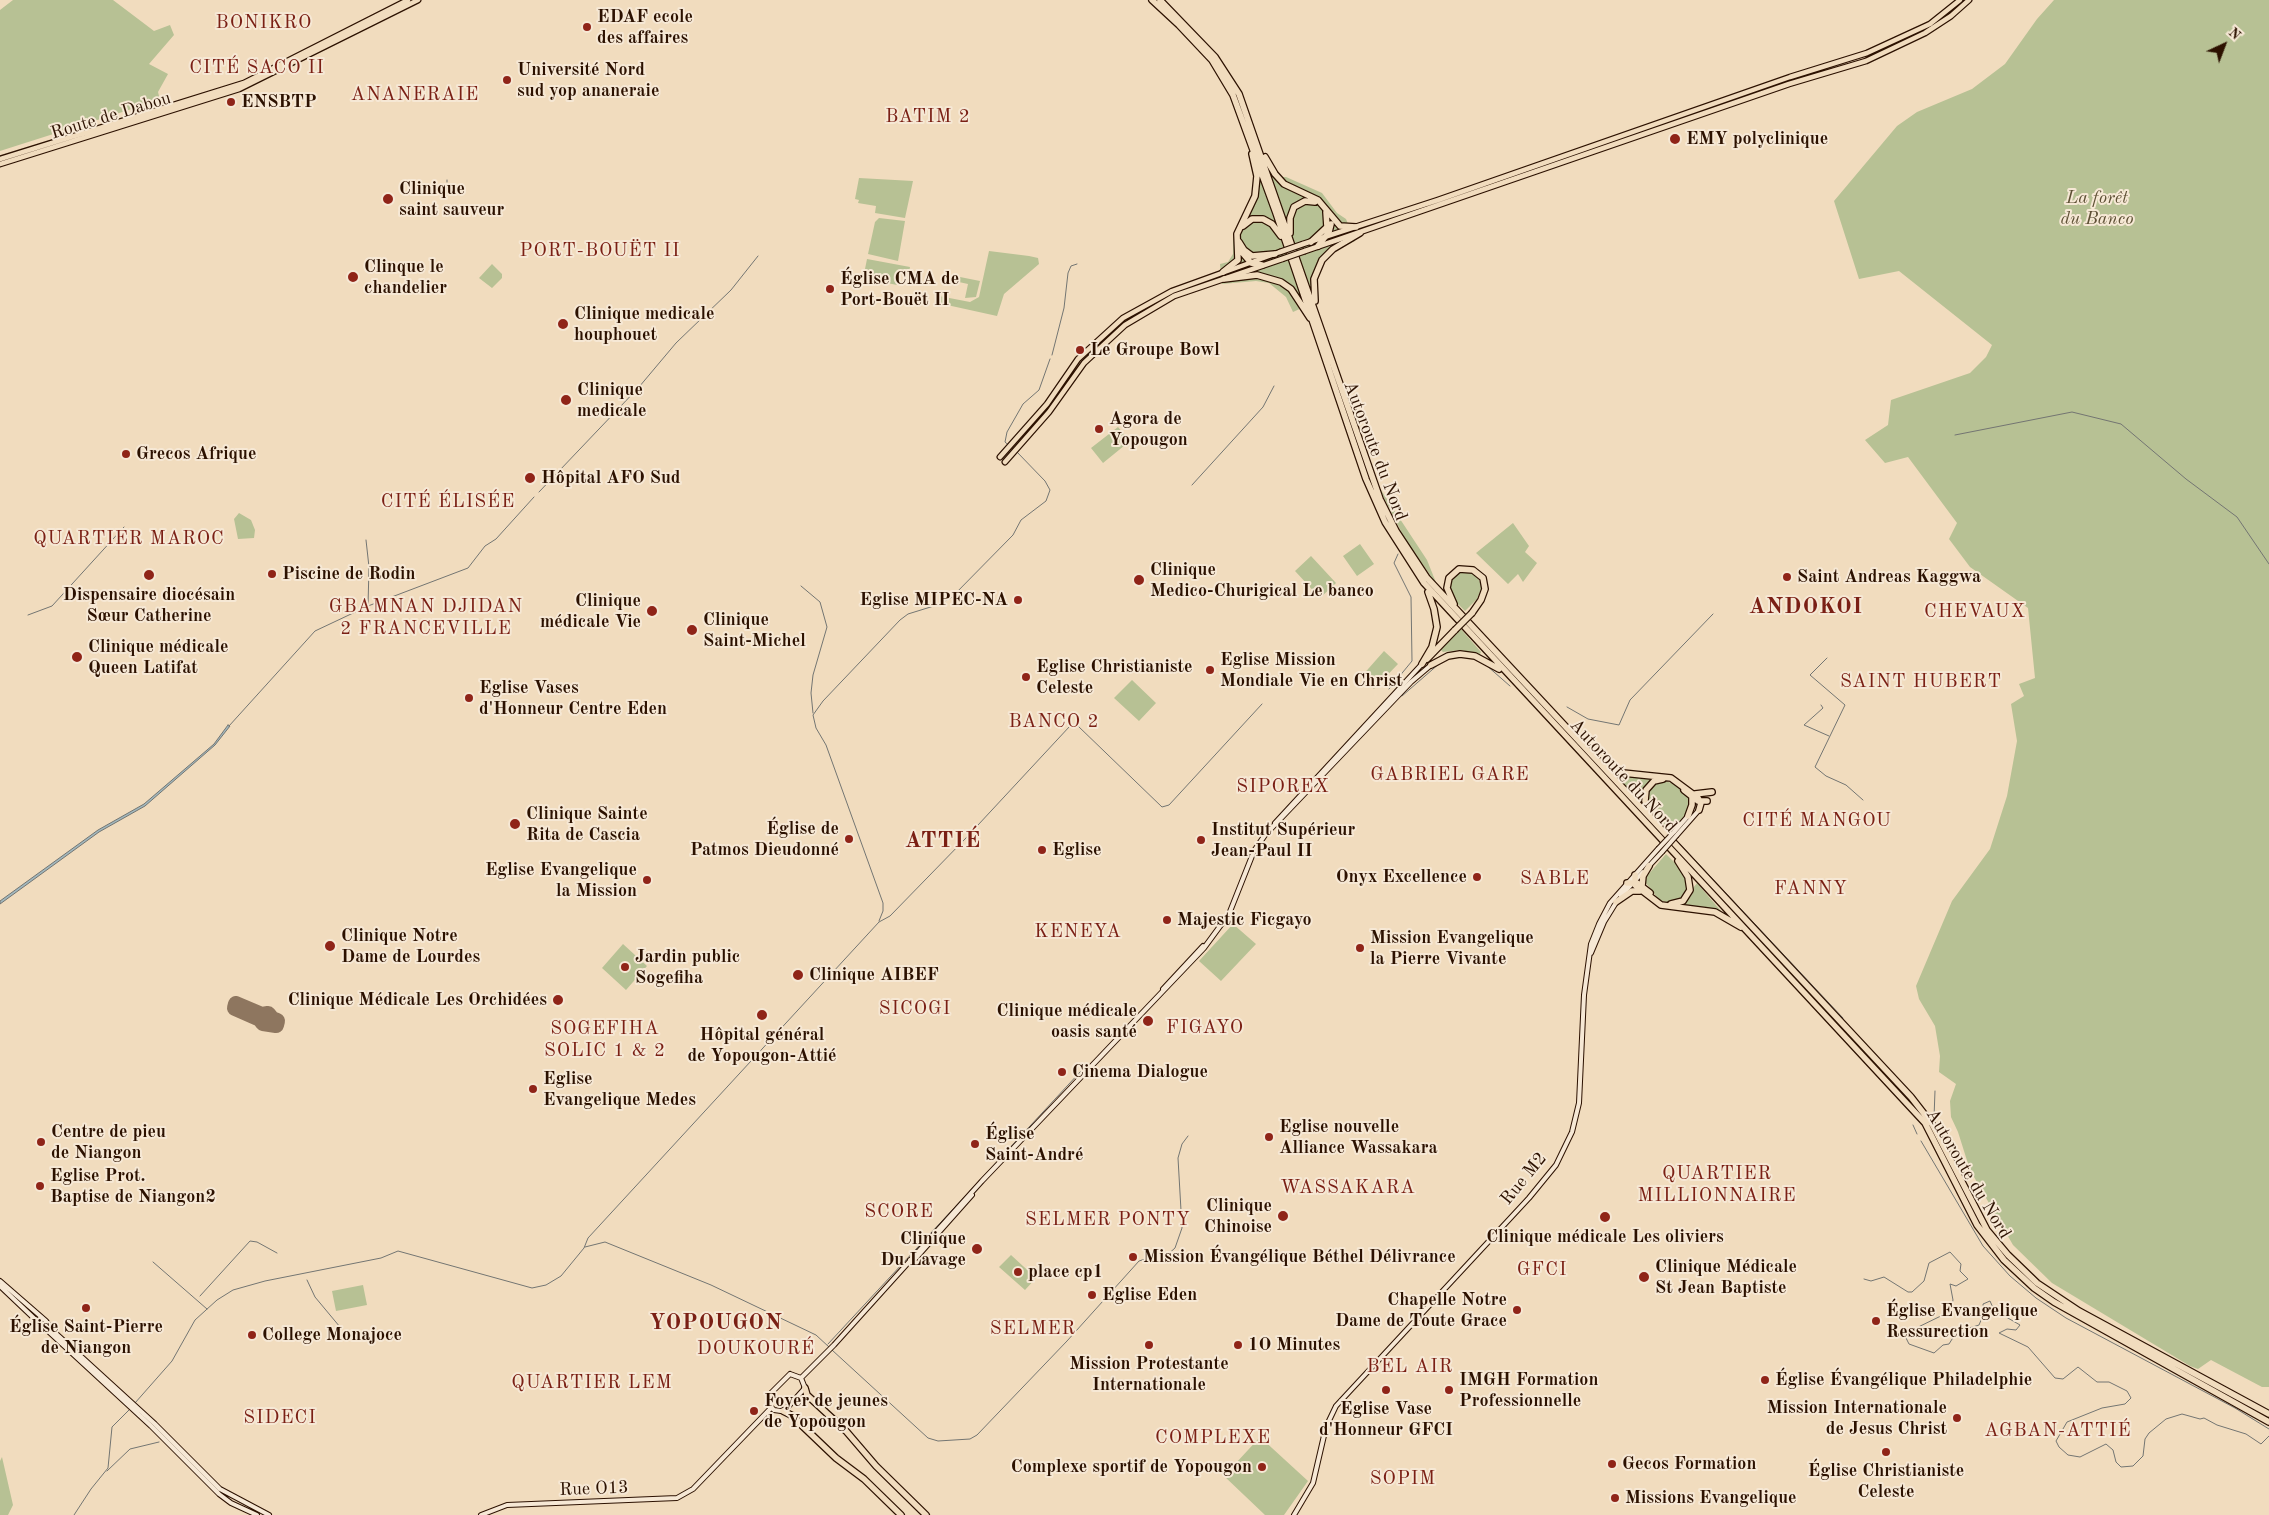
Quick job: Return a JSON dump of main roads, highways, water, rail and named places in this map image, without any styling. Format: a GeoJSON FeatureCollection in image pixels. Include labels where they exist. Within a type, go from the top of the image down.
{"type":"FeatureCollection","features":[{"type":"Feature","properties":{"kind":"highway","name":"Autoroute du Nord"},"geometry":{"type":"LineString","coordinates":[[1152,0],[1179,25],[1218,68],[1233,96],[1251,135],[1292,245],[1361,447],[1392,523],[1411,556],[1427,578],[1928,1117],[1987,1230],[2008,1256],[2037,1283],[2079,1310],[2269,1414]]}},
{"type":"Feature","properties":{"kind":"highway","name":"Autoroute du Nord"},"geometry":{"type":"LineString","coordinates":[[1160,0],[1221,64],[1239,94],[1286,243],[1366,479],[1381,514],[1396,542],[1424,583],[1750,932],[1925,1123],[1982,1232],[2004,1260],[2034,1288],[2076,1315],[2269,1422]]}},
{"type":"Feature","properties":{"kind":"highway"},"geometry":{"type":"LineString","coordinates":[[1251,135],[1271,168],[1288,188],[1318,200],[1340,226],[1356,227]]}},
{"type":"Feature","properties":{"kind":"highway"},"geometry":{"type":"LineString","coordinates":[[1223,275],[1236,263],[1239,248],[1237,234],[1251,207],[1257,184],[1251,135]]}},
{"type":"Feature","properties":{"kind":"highway"},"geometry":{"type":"LineString","coordinates":[[1292,245],[1290,214],[1296,206],[1308,201],[1322,206],[1328,221],[1324,231],[1311,242]]}},
{"type":"Feature","properties":{"kind":"highway"},"geometry":{"type":"LineString","coordinates":[[1318,246],[1326,237],[1331,225],[1330,215]]}},
{"type":"Feature","properties":{"kind":"highway"},"geometry":{"type":"LineString","coordinates":[[1278,253],[1258,257],[1244,250],[1239,241],[1240,232],[1244,225],[1252,219],[1266,220],[1276,229],[1286,243]]}},
{"type":"Feature","properties":{"kind":"highway"},"geometry":{"type":"LineString","coordinates":[[1321,328],[1313,293],[1315,273],[1329,252],[1360,233]]}},
{"type":"Feature","properties":{"kind":"highway"},"geometry":{"type":"LineString","coordinates":[[1239,248],[1251,263],[1262,265]]}},
{"type":"Feature","properties":{"kind":"highway"},"geometry":{"type":"LineString","coordinates":[[1223,275],[1257,275],[1280,282],[1291,289],[1314,325]]}},
{"type":"Feature","properties":{"kind":"highway"},"geometry":{"type":"LineString","coordinates":[[1422,664],[1472,613],[1484,595],[1485,584],[1476,571],[1462,568],[1452,575],[1447,588],[1462,616]]}},
{"type":"Feature","properties":{"kind":"highway"},"geometry":{"type":"LineString","coordinates":[[1422,664],[1432,647],[1437,627],[1434,609],[1424,583]]}},
{"type":"Feature","properties":{"kind":"highway"},"geometry":{"type":"LineString","coordinates":[[1431,665],[1448,656],[1467,654],[1483,660],[1507,674]]}},
{"type":"Feature","properties":{"kind":"highway"},"geometry":{"type":"LineString","coordinates":[[1592,756],[1623,773],[1666,776],[1693,796],[1712,792]]}},
{"type":"Feature","properties":{"kind":"highway"},"geometry":{"type":"LineString","coordinates":[[1654,821],[1646,806],[1645,793],[1654,781],[1660,778],[1668,780],[1704,802],[1699,810]]}},
{"type":"Feature","properties":{"kind":"highway"},"geometry":{"type":"LineString","coordinates":[[1688,816],[1693,796]]}},
{"type":"Feature","properties":{"kind":"highway"},"geometry":{"type":"LineString","coordinates":[[1630,882],[1642,886],[1665,904],[1677,904],[1686,898],[1690,890],[1689,882],[1672,850]]}},
{"type":"Feature","properties":{"kind":"highway"},"geometry":{"type":"LineString","coordinates":[[1642,886],[1643,876],[1649,866]]}},
{"type":"Feature","properties":{"kind":"highway"},"geometry":{"type":"LineString","coordinates":[[1630,882],[1635,875]]}},
{"type":"Feature","properties":{"kind":"highway"},"geometry":{"type":"LineString","coordinates":[[1630,882],[1665,906],[1715,912],[1750,932]]}},
{"type":"Feature","properties":{"kind":"highway"},"geometry":{"type":"LineString","coordinates":[[1616,902],[1636,890],[1647,895]]}},
{"type":"Feature","properties":{"kind":"highway"},"geometry":{"type":"LineString","coordinates":[[805,1388],[808,1394],[846,1432],[876,1466],[926,1515]]}},
{"type":"Feature","properties":{"kind":"highway"},"geometry":{"type":"LineString","coordinates":[[783,1411],[791,1415],[836,1458],[864,1479],[901,1515]]}},
{"type":"Feature","properties":{"kind":"main road"},"geometry":{"type":"LineString","coordinates":[[0,159],[244,83],[408,0]]}},
{"type":"Feature","properties":{"kind":"main road","name":"Route de Dabou"},"geometry":{"type":"LineString","coordinates":[[0,164],[239,89],[418,0]]}},
{"type":"Feature","properties":{"kind":"main road"},"geometry":{"type":"LineString","coordinates":[[1005,462],[1034,430],[1084,364],[1125,325],[1174,296],[1251,263],[1303,244],[1790,77],[1868,54],[1930,24],[1960,0]]}},
{"type":"Feature","properties":{"kind":"main road"},"geometry":{"type":"LineString","coordinates":[[1000,457],[1029,426],[1078,359],[1123,318],[1172,290],[1262,265],[1360,233],[1789,84],[1866,61],[1925,33],[1951,16],[1969,0]]}},
{"type":"Feature","properties":{"kind":"main road"},"geometry":{"type":"LineString","coordinates":[[1029,426],[1034,430]]}},
{"type":"Feature","properties":{"kind":"main road"},"geometry":{"type":"LineString","coordinates":[[1340,754],[1422,664]]}},
{"type":"Feature","properties":{"kind":"main road"},"geometry":{"type":"LineString","coordinates":[[801,1378],[1216,932],[1233,906],[1254,851],[1284,810],[1406,687],[1431,665]]}},
{"type":"Feature","properties":{"kind":"main road"},"geometry":{"type":"LineString","coordinates":[[1635,875],[1699,810]]}},
{"type":"Feature","properties":{"kind":"main road"},"geometry":{"type":"LineString","coordinates":[[1676,833],[1688,816]]}},
{"type":"Feature","properties":{"kind":"main road"},"geometry":{"type":"LineString","coordinates":[[1590,954],[1594,936],[1604,912],[1630,882],[1649,866],[1660,850]]}},
{"type":"Feature","properties":{"kind":"main road"},"geometry":{"type":"LineString","coordinates":[[1590,954],[1604,922],[1630,882]]}},
{"type":"Feature","properties":{"kind":"main road","name":"Rue M2"},"geometry":{"type":"LineString","coordinates":[[1294,1515],[1313,1483],[1326,1427],[1332,1412],[1348,1392],[1529,1198],[1552,1170],[1562,1154],[1572,1132],[1579,1103],[1584,995],[1590,954]]}},
{"type":"Feature","properties":{"kind":"main road"},"geometry":{"type":"LineString","coordinates":[[910,1260],[916,1258],[986,1179]]}},
{"type":"Feature","properties":{"kind":"main road"},"geometry":{"type":"LineString","coordinates":[[0,1281],[40,1321],[40,1328],[46,1326]]}},
{"type":"Feature","properties":{"kind":"main road"},"geometry":{"type":"LineString","coordinates":[[0,1286],[40,1321],[46,1321],[46,1326],[130,1404],[228,1501],[257,1515]]}},
{"type":"Feature","properties":{"kind":"main road"},"geometry":{"type":"LineString","coordinates":[[790,1374],[801,1378],[805,1388],[783,1411],[771,1408],[768,1404],[769,1395],[790,1374]]}},
{"type":"Feature","properties":{"kind":"main road","name":"Rue O13"},"geometry":{"type":"LineString","coordinates":[[481,1515],[506,1505],[669,1500],[688,1493],[771,1408]]}},
{"type":"Feature","properties":{"kind":"main road"},"geometry":{"type":"LineString","coordinates":[[179,1453],[223,1492],[269,1515]]}},
{"type":"Feature","properties":{"kind":"water"},"geometry":{"type":"Polygon","coordinates":[[[228,725],[230,726],[215,745],[145,806],[99,832],[0,904],[0,901],[98,830],[144,804],[214,744],[228,725]]]}},
{"type":"Feature","properties":{"kind":"waterway"},"geometry":{"type":"LineString","coordinates":[[539,492],[639,387],[676,343],[731,290],[758,256]]}},
{"type":"Feature","properties":{"kind":"waterway"},"geometry":{"type":"LineString","coordinates":[[1052,355],[1064,308],[1068,273],[1071,266],[1077,264]]}},
{"type":"Feature","properties":{"kind":"waterway"},"geometry":{"type":"LineString","coordinates":[[1013,449],[1005,442],[1007,432],[1023,404],[1039,390],[1050,359]]}},
{"type":"Feature","properties":{"kind":"waterway"},"geometry":{"type":"LineString","coordinates":[[1192,485],[1263,407],[1274,386]]}},
{"type":"Feature","properties":{"kind":"waterway"},"geometry":{"type":"LineString","coordinates":[[1955,435],[2072,412],[2121,424],[2186,479],[2237,517],[2269,564]]}},
{"type":"Feature","properties":{"kind":"waterway"},"geometry":{"type":"LineString","coordinates":[[879,921],[883,911],[883,903],[826,745],[816,728],[813,715],[823,701],[900,620],[908,614],[937,605],[951,598],[1013,535],[1021,520],[1046,501],[1050,490],[1045,481],[1016,451]]}},
{"type":"Feature","properties":{"kind":"waterway"},"geometry":{"type":"LineString","coordinates":[[229,726],[315,631],[368,606],[468,568],[485,546],[496,539],[534,497]]}},
{"type":"Feature","properties":{"kind":"waterway"},"geometry":{"type":"LineString","coordinates":[[28,615],[52,606],[124,527]]}},
{"type":"Feature","properties":{"kind":"waterway"},"geometry":{"type":"LineString","coordinates":[[366,540],[369,567],[368,606]]}},
{"type":"Feature","properties":{"kind":"waterway"},"geometry":{"type":"LineString","coordinates":[[1389,689],[1412,661],[1411,597],[1394,563],[1398,554]]}},
{"type":"Feature","properties":{"kind":"waterway"},"geometry":{"type":"LineString","coordinates":[[801,586],[820,602],[827,627],[813,675],[811,693],[813,713]]}},
{"type":"Feature","properties":{"kind":"waterway"},"geometry":{"type":"LineString","coordinates":[[1567,707],[1588,719],[1619,725],[1630,700],[1713,614]]}},
{"type":"Feature","properties":{"kind":"waterway"},"geometry":{"type":"LineString","coordinates":[[1827,658],[1810,675],[1845,705],[1815,767],[1826,776],[1846,785],[1863,800]]}},
{"type":"Feature","properties":{"kind":"waterway"},"geometry":{"type":"LineString","coordinates":[[1402,696],[1440,663]]}},
{"type":"Feature","properties":{"kind":"waterway"},"geometry":{"type":"LineString","coordinates":[[1486,665],[1510,686]]}},
{"type":"Feature","properties":{"kind":"waterway"},"geometry":{"type":"LineString","coordinates":[[1078,726],[1162,807],[1169,805],[1262,704]]}},
{"type":"Feature","properties":{"kind":"waterway"},"geometry":{"type":"LineString","coordinates":[[1821,705],[1823,708],[1804,725],[1829,736]]}},
{"type":"Feature","properties":{"kind":"waterway"},"geometry":{"type":"LineString","coordinates":[[135,1403],[172,1361],[195,1320],[217,1300],[233,1290],[265,1281],[381,1258],[398,1251],[532,1288],[546,1285],[561,1276],[584,1248],[588,1238],[879,922],[890,916],[1070,726]]}},
{"type":"Feature","properties":{"kind":"waterway"},"geometry":{"type":"LineString","coordinates":[[1678,842],[1843,1018]]}},
{"type":"Feature","properties":{"kind":"waterway"},"geometry":{"type":"LineString","coordinates":[[828,1344],[1081,1071]]}},
{"type":"Feature","properties":{"kind":"waterway"},"geometry":{"type":"LineString","coordinates":[[1934,1118],[1935,1091]]}},
{"type":"Feature","properties":{"kind":"waterway"},"geometry":{"type":"LineString","coordinates":[[1913,1125],[1917,1134]]}},
{"type":"Feature","properties":{"kind":"waterway"},"geometry":{"type":"LineString","coordinates":[[1166,1256],[1175,1248],[1182,1228],[1178,1158],[1182,1144],[1188,1136]]}},
{"type":"Feature","properties":{"kind":"waterway"},"geometry":{"type":"LineString","coordinates":[[1921,1141],[1983,1246],[2010,1276],[2036,1298],[2066,1318],[2235,1408],[2269,1429]]}},
{"type":"Feature","properties":{"kind":"waterway"},"geometry":{"type":"LineString","coordinates":[[200,1296],[250,1241],[257,1242],[277,1253]]}},
{"type":"Feature","properties":{"kind":"waterway"},"geometry":{"type":"LineString","coordinates":[[585,1247],[605,1242],[711,1285],[816,1335],[829,1347]]}},
{"type":"Feature","properties":{"kind":"waterway"},"geometry":{"type":"LineString","coordinates":[[1864,1279],[1871,1281],[1884,1277],[1908,1292],[1912,1292],[1924,1281],[1929,1263],[1950,1252],[1961,1264],[1960,1271],[1968,1279],[1956,1286],[1950,1284],[1953,1300],[1951,1309],[1947,1313],[1908,1332],[1906,1338],[1909,1344],[1934,1353],[1943,1345],[1949,1344],[1954,1336],[1963,1330],[1979,1325],[1984,1313],[1983,1304],[1990,1301],[1994,1310],[2020,1325],[2016,1330],[2007,1329],[1999,1333],[2028,1347],[2055,1378],[2063,1379],[2078,1367],[2097,1382],[2109,1382],[2127,1391],[2131,1398],[2125,1404],[2102,1408],[2067,1422],[2056,1441],[2059,1447],[2068,1455],[2080,1457],[2106,1444],[2113,1450],[2116,1462],[2121,1467],[2133,1466],[2143,1456],[2145,1439],[2149,1433],[2166,1419],[2182,1414],[2200,1419],[2204,1418],[2217,1425],[2246,1434],[2261,1444],[2269,1436]]}},
{"type":"Feature","properties":{"kind":"waterway"},"geometry":{"type":"LineString","coordinates":[[832,1350],[928,1438],[938,1441],[970,1439],[977,1435],[1067,1341],[1139,1261],[1151,1257]]}},
{"type":"Feature","properties":{"kind":"waterway"},"geometry":{"type":"LineString","coordinates":[[153,1262],[207,1309]]}},
{"type":"Feature","properties":{"kind":"waterway"},"geometry":{"type":"LineString","coordinates":[[307,1280],[315,1297],[340,1327]]}},
{"type":"Feature","properties":{"kind":"waterway"},"geometry":{"type":"LineString","coordinates":[[74,1515],[108,1468],[112,1427],[131,1408]]}},
{"type":"Feature","properties":{"kind":"waterway"},"geometry":{"type":"LineString","coordinates":[[107,1471],[130,1449],[159,1442]]}},
{"type":"Feature","properties":{"kind":"place","name":"EDAF ecole des affaires"},"geometry":{"type":"Point","coordinates":[587,27]}},
{"type":"Feature","properties":{"kind":"place","name":"Université Nord sud yop ananeraie"},"geometry":{"type":"Point","coordinates":[507,80]}},
{"type":"Feature","properties":{"kind":"place","name":"ENSBTP"},"geometry":{"type":"Point","coordinates":[231,102]}},
{"type":"Feature","properties":{"kind":"place","name":"EMY polyclinique"},"geometry":{"type":"Point","coordinates":[1675,139]}},
{"type":"Feature","properties":{"kind":"place","name":"Clinique saint sauveur"},"geometry":{"type":"Point","coordinates":[388,199]}},
{"type":"Feature","properties":{"kind":"place","name":"Clinque le chandelier"},"geometry":{"type":"Point","coordinates":[353,277]}},
{"type":"Feature","properties":{"kind":"place","name":"Église CMA de Port-Bouët II"},"geometry":{"type":"Point","coordinates":[830,289]}},
{"type":"Feature","properties":{"kind":"place","name":"Clinique medicale houphouet"},"geometry":{"type":"Point","coordinates":[563,324]}},
{"type":"Feature","properties":{"kind":"place","name":"Le Groupe Bowl"},"geometry":{"type":"Point","coordinates":[1080,350]}},
{"type":"Feature","properties":{"kind":"place","name":"Clinique medicale"},"geometry":{"type":"Point","coordinates":[566,400]}},
{"type":"Feature","properties":{"kind":"place","name":"Agora de Yopougon"},"geometry":{"type":"Point","coordinates":[1099,429]}},
{"type":"Feature","properties":{"kind":"place","name":"Grecos Afrique"},"geometry":{"type":"Point","coordinates":[126,454]}},
{"type":"Feature","properties":{"kind":"place","name":"Hôpital AFO Sud"},"geometry":{"type":"Point","coordinates":[530,478]}},
{"type":"Feature","properties":{"kind":"place","name":"Piscine de Rodin"},"geometry":{"type":"Point","coordinates":[272,574]}},
{"type":"Feature","properties":{"kind":"place","name":"Dispensaire diocésain Sœur Catherine"},"geometry":{"type":"Point","coordinates":[149,575]}},
{"type":"Feature","properties":{"kind":"place","name":"Saint Andreas Kaggwa"},"geometry":{"type":"Point","coordinates":[1787,577]}},
{"type":"Feature","properties":{"kind":"place","name":"Clinique Medico-Churigical Le banco"},"geometry":{"type":"Point","coordinates":[1139,580]}},
{"type":"Feature","properties":{"kind":"place","name":"Eglise MIPEC-NA"},"geometry":{"type":"Point","coordinates":[1018,600]}},
{"type":"Feature","properties":{"kind":"place","name":"Clinique médicale Vie"},"geometry":{"type":"Point","coordinates":[652,611]}},
{"type":"Feature","properties":{"kind":"place","name":"Clinique Saint-Michel"},"geometry":{"type":"Point","coordinates":[692,630]}},
{"type":"Feature","properties":{"kind":"place","name":"Clinique médicale Queen Latifat"},"geometry":{"type":"Point","coordinates":[77,657]}},
{"type":"Feature","properties":{"kind":"place","name":"Eglise Mission Mondiale Vie en Christ"},"geometry":{"type":"Point","coordinates":[1210,670]}},
{"type":"Feature","properties":{"kind":"place","name":"Eglise Christianiste Celeste"},"geometry":{"type":"Point","coordinates":[1026,677]}},
{"type":"Feature","properties":{"kind":"place","name":"Eglise Vases d'Honneur Centre Eden"},"geometry":{"type":"Point","coordinates":[469,698]}},
{"type":"Feature","properties":{"kind":"place","name":"Clinique Sainte Rita de Cascia"},"geometry":{"type":"Point","coordinates":[515,824]}},
{"type":"Feature","properties":{"kind":"place","name":"Église de Patmos Dieudonné"},"geometry":{"type":"Point","coordinates":[849,839]}},
{"type":"Feature","properties":{"kind":"place","name":"Institut Supérieur Jean-Paul II"},"geometry":{"type":"Point","coordinates":[1201,840]}},
{"type":"Feature","properties":{"kind":"place","name":"Eglise"},"geometry":{"type":"Point","coordinates":[1042,850]}},
{"type":"Feature","properties":{"kind":"place","name":"Onyx Excellence"},"geometry":{"type":"Point","coordinates":[1477,877]}},
{"type":"Feature","properties":{"kind":"place","name":"Eglise Evangelique la Mission"},"geometry":{"type":"Point","coordinates":[647,880]}},
{"type":"Feature","properties":{"kind":"place","name":"Majestic Ficgayo"},"geometry":{"type":"Point","coordinates":[1167,920]}},
{"type":"Feature","properties":{"kind":"place","name":"Clinique Notre Dame de Lourdes"},"geometry":{"type":"Point","coordinates":[330,946]}},
{"type":"Feature","properties":{"kind":"place","name":"Mission Evangelique la Pierre Vivante"},"geometry":{"type":"Point","coordinates":[1360,948]}},
{"type":"Feature","properties":{"kind":"place","name":"Jardin public Sogefiha"},"geometry":{"type":"Point","coordinates":[625,967]}},
{"type":"Feature","properties":{"kind":"place","name":"Clinique AIBEF"},"geometry":{"type":"Point","coordinates":[798,975]}},
{"type":"Feature","properties":{"kind":"place","name":"Clinique Médicale Les Orchidées"},"geometry":{"type":"Point","coordinates":[558,1000]}},
{"type":"Feature","properties":{"kind":"place","name":"Hôpital général de Yopougon-Attié"},"geometry":{"type":"Point","coordinates":[762,1015]}},
{"type":"Feature","properties":{"kind":"place","name":"Clinique médicale oasis santé"},"geometry":{"type":"Point","coordinates":[1148,1021]}},
{"type":"Feature","properties":{"kind":"place","name":"Cinema Dialogue"},"geometry":{"type":"Point","coordinates":[1062,1072]}},
{"type":"Feature","properties":{"kind":"place","name":"Eglise Evangelique Medes"},"geometry":{"type":"Point","coordinates":[533,1089]}},
{"type":"Feature","properties":{"kind":"place","name":"Eglise nouvelle Alliance Wassakara"},"geometry":{"type":"Point","coordinates":[1269,1137]}},
{"type":"Feature","properties":{"kind":"place","name":"Centre de pieu de Niangon"},"geometry":{"type":"Point","coordinates":[41,1142]}},
{"type":"Feature","properties":{"kind":"place","name":"Église Saint-André"},"geometry":{"type":"Point","coordinates":[975,1144]}},
{"type":"Feature","properties":{"kind":"place","name":"Eglise Prot. Baptise de Niangon2"},"geometry":{"type":"Point","coordinates":[40,1186]}},
{"type":"Feature","properties":{"kind":"place","name":"Clinique Chinoise"},"geometry":{"type":"Point","coordinates":[1283,1216]}},
{"type":"Feature","properties":{"kind":"place","name":"Clinique médicale Les oliviers"},"geometry":{"type":"Point","coordinates":[1605,1217]}},
{"type":"Feature","properties":{"kind":"place","name":"Clinique Du Lavage"},"geometry":{"type":"Point","coordinates":[977,1249]}},
{"type":"Feature","properties":{"kind":"place","name":"Mission Évangélique Béthel Délivrance"},"geometry":{"type":"Point","coordinates":[1133,1257]}},
{"type":"Feature","properties":{"kind":"place","name":"place cp1"},"geometry":{"type":"Point","coordinates":[1018,1272]}},
{"type":"Feature","properties":{"kind":"place","name":"Clinique Médicale St Jean Baptiste"},"geometry":{"type":"Point","coordinates":[1644,1277]}},
{"type":"Feature","properties":{"kind":"place","name":"Eglise Eden"},"geometry":{"type":"Point","coordinates":[1092,1295]}},
{"type":"Feature","properties":{"kind":"place","name":"Église Saint-Pierre de Niangon"},"geometry":{"type":"Point","coordinates":[86,1308]}},
{"type":"Feature","properties":{"kind":"place","name":"Chapelle Notre Dame de Toute Grace"},"geometry":{"type":"Point","coordinates":[1517,1310]}},
{"type":"Feature","properties":{"kind":"place","name":"Église Evangelique Ressurection"},"geometry":{"type":"Point","coordinates":[1876,1321]}},
{"type":"Feature","properties":{"kind":"place","name":"College Monajoce"},"geometry":{"type":"Point","coordinates":[252,1335]}},
{"type":"Feature","properties":{"kind":"place","name":"Mission Protestante Internationale"},"geometry":{"type":"Point","coordinates":[1149,1345]}},
{"type":"Feature","properties":{"kind":"place","name":"1O Minutes"},"geometry":{"type":"Point","coordinates":[1238,1345]}},
{"type":"Feature","properties":{"kind":"place","name":"Église Évangélique Philadelphie"},"geometry":{"type":"Point","coordinates":[1765,1380]}},
{"type":"Feature","properties":{"kind":"place","name":"Eglise Vase d'Honneur GFCI"},"geometry":{"type":"Point","coordinates":[1386,1390]}},
{"type":"Feature","properties":{"kind":"place","name":"IMGH Formation Professionnelle"},"geometry":{"type":"Point","coordinates":[1449,1390]}},
{"type":"Feature","properties":{"kind":"place","name":"Foyer de jeunes de Yopougon"},"geometry":{"type":"Point","coordinates":[754,1411]}},
{"type":"Feature","properties":{"kind":"place","name":"Mission Internationale de Jesus Christ"},"geometry":{"type":"Point","coordinates":[1957,1418]}},
{"type":"Feature","properties":{"kind":"place","name":"Église Christianiste Celeste"},"geometry":{"type":"Point","coordinates":[1886,1452]}},
{"type":"Feature","properties":{"kind":"place","name":"Gecos Formation"},"geometry":{"type":"Point","coordinates":[1612,1464]}},
{"type":"Feature","properties":{"kind":"place","name":"Complexe sportif de Yopougon"},"geometry":{"type":"Point","coordinates":[1262,1467]}},
{"type":"Feature","properties":{"kind":"place","name":"Missions Evangelique"},"geometry":{"type":"Point","coordinates":[1615,1498]}},
{"type":"Feature","properties":{"kind":"district","name":"BONIKRO"},"geometry":{"type":"Point","coordinates":[264,23]}},
{"type":"Feature","properties":{"kind":"district","name":"CITÉ SACO II"},"geometry":{"type":"Point","coordinates":[257,68]}},
{"type":"Feature","properties":{"kind":"district","name":"ANANERAIE"},"geometry":{"type":"Point","coordinates":[415,95]}},
{"type":"Feature","properties":{"kind":"district","name":"BATIM 2"},"geometry":{"type":"Point","coordinates":[928,117]}},
{"type":"Feature","properties":{"kind":"district","name":"PORT-BOUËT II"},"geometry":{"type":"Point","coordinates":[600,251]}},
{"type":"Feature","properties":{"kind":"district","name":"CITÉ ÉLISÉE"},"geometry":{"type":"Point","coordinates":[448,502]}},
{"type":"Feature","properties":{"kind":"district","name":"QUARTIER MAROC"},"geometry":{"type":"Point","coordinates":[129,539]}},
{"type":"Feature","properties":{"kind":"district","name":"ANDOKOI"},"geometry":{"type":"Point","coordinates":[1806,607]}},
{"type":"Feature","properties":{"kind":"district","name":"CHEVAUX"},"geometry":{"type":"Point","coordinates":[1975,612]}},
{"type":"Feature","properties":{"kind":"district","name":"GBAMNAN DJIDAN 2 FRANCEVILLE"},"geometry":{"type":"Point","coordinates":[426,618]}},
{"type":"Feature","properties":{"kind":"district","name":"SAINT HUBERT"},"geometry":{"type":"Point","coordinates":[1921,682]}},
{"type":"Feature","properties":{"kind":"district","name":"BANCO 2"},"geometry":{"type":"Point","coordinates":[1054,722]}},
{"type":"Feature","properties":{"kind":"district","name":"GABRIEL GARE"},"geometry":{"type":"Point","coordinates":[1450,775]}},
{"type":"Feature","properties":{"kind":"district","name":"SIPOREX"},"geometry":{"type":"Point","coordinates":[1283,787]}},
{"type":"Feature","properties":{"kind":"district","name":"CITÉ MANGOU"},"geometry":{"type":"Point","coordinates":[1817,821]}},
{"type":"Feature","properties":{"kind":"district","name":"ATTIÉ"},"geometry":{"type":"Point","coordinates":[943,841]}},
{"type":"Feature","properties":{"kind":"district","name":"SABLE"},"geometry":{"type":"Point","coordinates":[1555,879]}},
{"type":"Feature","properties":{"kind":"district","name":"FANNY"},"geometry":{"type":"Point","coordinates":[1811,889]}},
{"type":"Feature","properties":{"kind":"district","name":"KENEYA"},"geometry":{"type":"Point","coordinates":[1078,932]}},
{"type":"Feature","properties":{"kind":"district","name":"SICOGI"},"geometry":{"type":"Point","coordinates":[915,1009]}},
{"type":"Feature","properties":{"kind":"district","name":"FIGAYO"},"geometry":{"type":"Point","coordinates":[1205,1028]}},
{"type":"Feature","properties":{"kind":"district","name":"SOGEFIHA SOLIC 1 & 2"},"geometry":{"type":"Point","coordinates":[605,1040]}},
{"type":"Feature","properties":{"kind":"district","name":"QUARTIER MILLIONNAIRE"},"geometry":{"type":"Point","coordinates":[1717,1185]}},
{"type":"Feature","properties":{"kind":"district","name":"WASSAKARA"},"geometry":{"type":"Point","coordinates":[1348,1188]}},
{"type":"Feature","properties":{"kind":"district","name":"SCORE"},"geometry":{"type":"Point","coordinates":[899,1212]}},
{"type":"Feature","properties":{"kind":"district","name":"SELMER PONTY"},"geometry":{"type":"Point","coordinates":[1108,1220]}},
{"type":"Feature","properties":{"kind":"district","name":"GFCI"},"geometry":{"type":"Point","coordinates":[1542,1270]}},
{"type":"Feature","properties":{"kind":"district","name":"YOPOUGON"},"geometry":{"type":"Point","coordinates":[716,1323]}},
{"type":"Feature","properties":{"kind":"district","name":"SELMER"},"geometry":{"type":"Point","coordinates":[1033,1329]}},
{"type":"Feature","properties":{"kind":"district","name":"DOUKOURÉ"},"geometry":{"type":"Point","coordinates":[756,1349]}},
{"type":"Feature","properties":{"kind":"district","name":"BEL AIR"},"geometry":{"type":"Point","coordinates":[1410,1367]}},
{"type":"Feature","properties":{"kind":"district","name":"QUARTIER LEM"},"geometry":{"type":"Point","coordinates":[592,1383]}},
{"type":"Feature","properties":{"kind":"district","name":"SIDECI"},"geometry":{"type":"Point","coordinates":[280,1418]}},
{"type":"Feature","properties":{"kind":"district","name":"AGBAN-ATTIÉ"},"geometry":{"type":"Point","coordinates":[2058,1431]}},
{"type":"Feature","properties":{"kind":"district","name":"COMPLEXE"},"geometry":{"type":"Point","coordinates":[1213,1438]}},
{"type":"Feature","properties":{"kind":"district","name":"SOPIM"},"geometry":{"type":"Point","coordinates":[1403,1479]}},
{"type":"Feature","properties":{"kind":"park label","name":"La forêt du Banco"},"geometry":{"type":"Point","coordinates":[2097,208]}}]}
